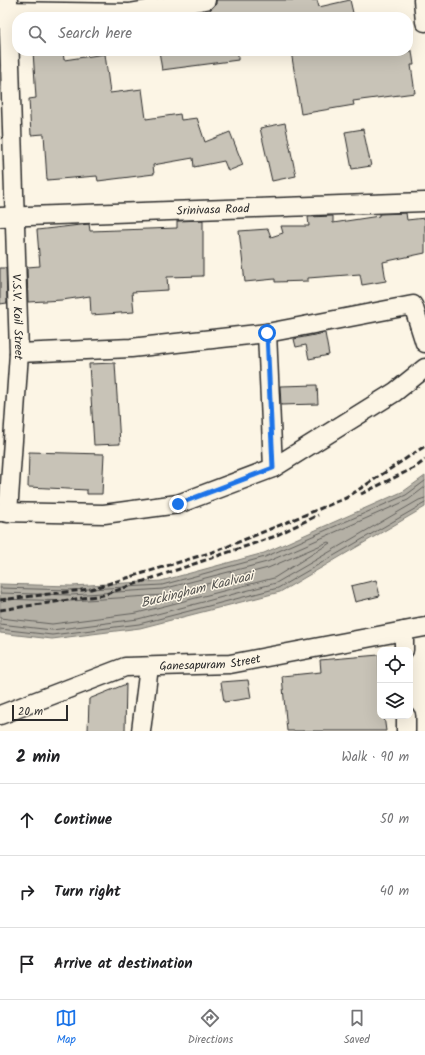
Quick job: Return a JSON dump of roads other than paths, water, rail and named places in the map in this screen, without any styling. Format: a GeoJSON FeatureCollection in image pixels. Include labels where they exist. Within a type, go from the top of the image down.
{"type":"FeatureCollection","features":[{"type":"Feature","properties":{"kind":"street"},"geometry":{"type":"LineString","coordinates":[[135,12],[206,0]]}},
{"type":"Feature","properties":{"kind":"street"},"geometry":{"type":"LineString","coordinates":[[423,0],[425,22]]}},
{"type":"Feature","properties":{"kind":"street"},"geometry":{"type":"LineString","coordinates":[[6,8],[104,12]]}},
{"type":"Feature","properties":{"kind":"street","name":"V.S.V. Koil Street"},"geometry":{"type":"LineString","coordinates":[[4,512],[19,353],[7,217],[6,8]]}},
{"type":"Feature","properties":{"kind":"street","name":"Srinivasa Road"},"geometry":{"type":"LineString","coordinates":[[7,217],[425,202]]}},
{"type":"Feature","properties":{"kind":"street"},"geometry":{"type":"LineString","coordinates":[[19,353],[130,348],[267,333],[419,305],[425,343]]}},
{"type":"Feature","properties":{"kind":"street"},"geometry":{"type":"LineString","coordinates":[[267,333],[273,468]]}},
{"type":"Feature","properties":{"kind":"street"},"geometry":{"type":"LineString","coordinates":[[4,512],[104,514],[178,504],[273,468],[395,392],[425,368]]}},
{"type":"Feature","properties":{"kind":"street","name":"Ganesapuram Street"},"geometry":{"type":"LineString","coordinates":[[0,714],[125,667],[230,664],[425,627]]}},
{"type":"Feature","properties":{"kind":"street"},"geometry":{"type":"LineString","coordinates":[[404,631],[404,647]]}},
{"type":"Feature","properties":{"kind":"street"},"geometry":{"type":"LineString","coordinates":[[141,731],[149,666]]}},
{"type":"Feature","properties":{"kind":"street"},"geometry":{"type":"LineString","coordinates":[[406,719],[406,731]]}},
{"type":"Feature","properties":{"kind":"water","name":"Buckingham Kaalvaai"},"geometry":{"type":"Polygon","coordinates":[[[425,476],[425,507],[280,592],[140,628],[52,639],[0,633],[0,584],[71,586],[161,581],[264,553],[404,491],[425,476]]]}},
{"type":"Feature","properties":{"kind":"railway"},"geometry":{"type":"LineString","coordinates":[[0,600],[91,589],[219,550],[346,498],[425,446]]}},
{"type":"Feature","properties":{"kind":"railway"},"geometry":{"type":"LineString","coordinates":[[361,494],[416,467],[425,460]]}},
{"type":"Feature","properties":{"kind":"railway"},"geometry":{"type":"LineString","coordinates":[[0,610],[103,595],[273,537],[318,515]]}}]}
